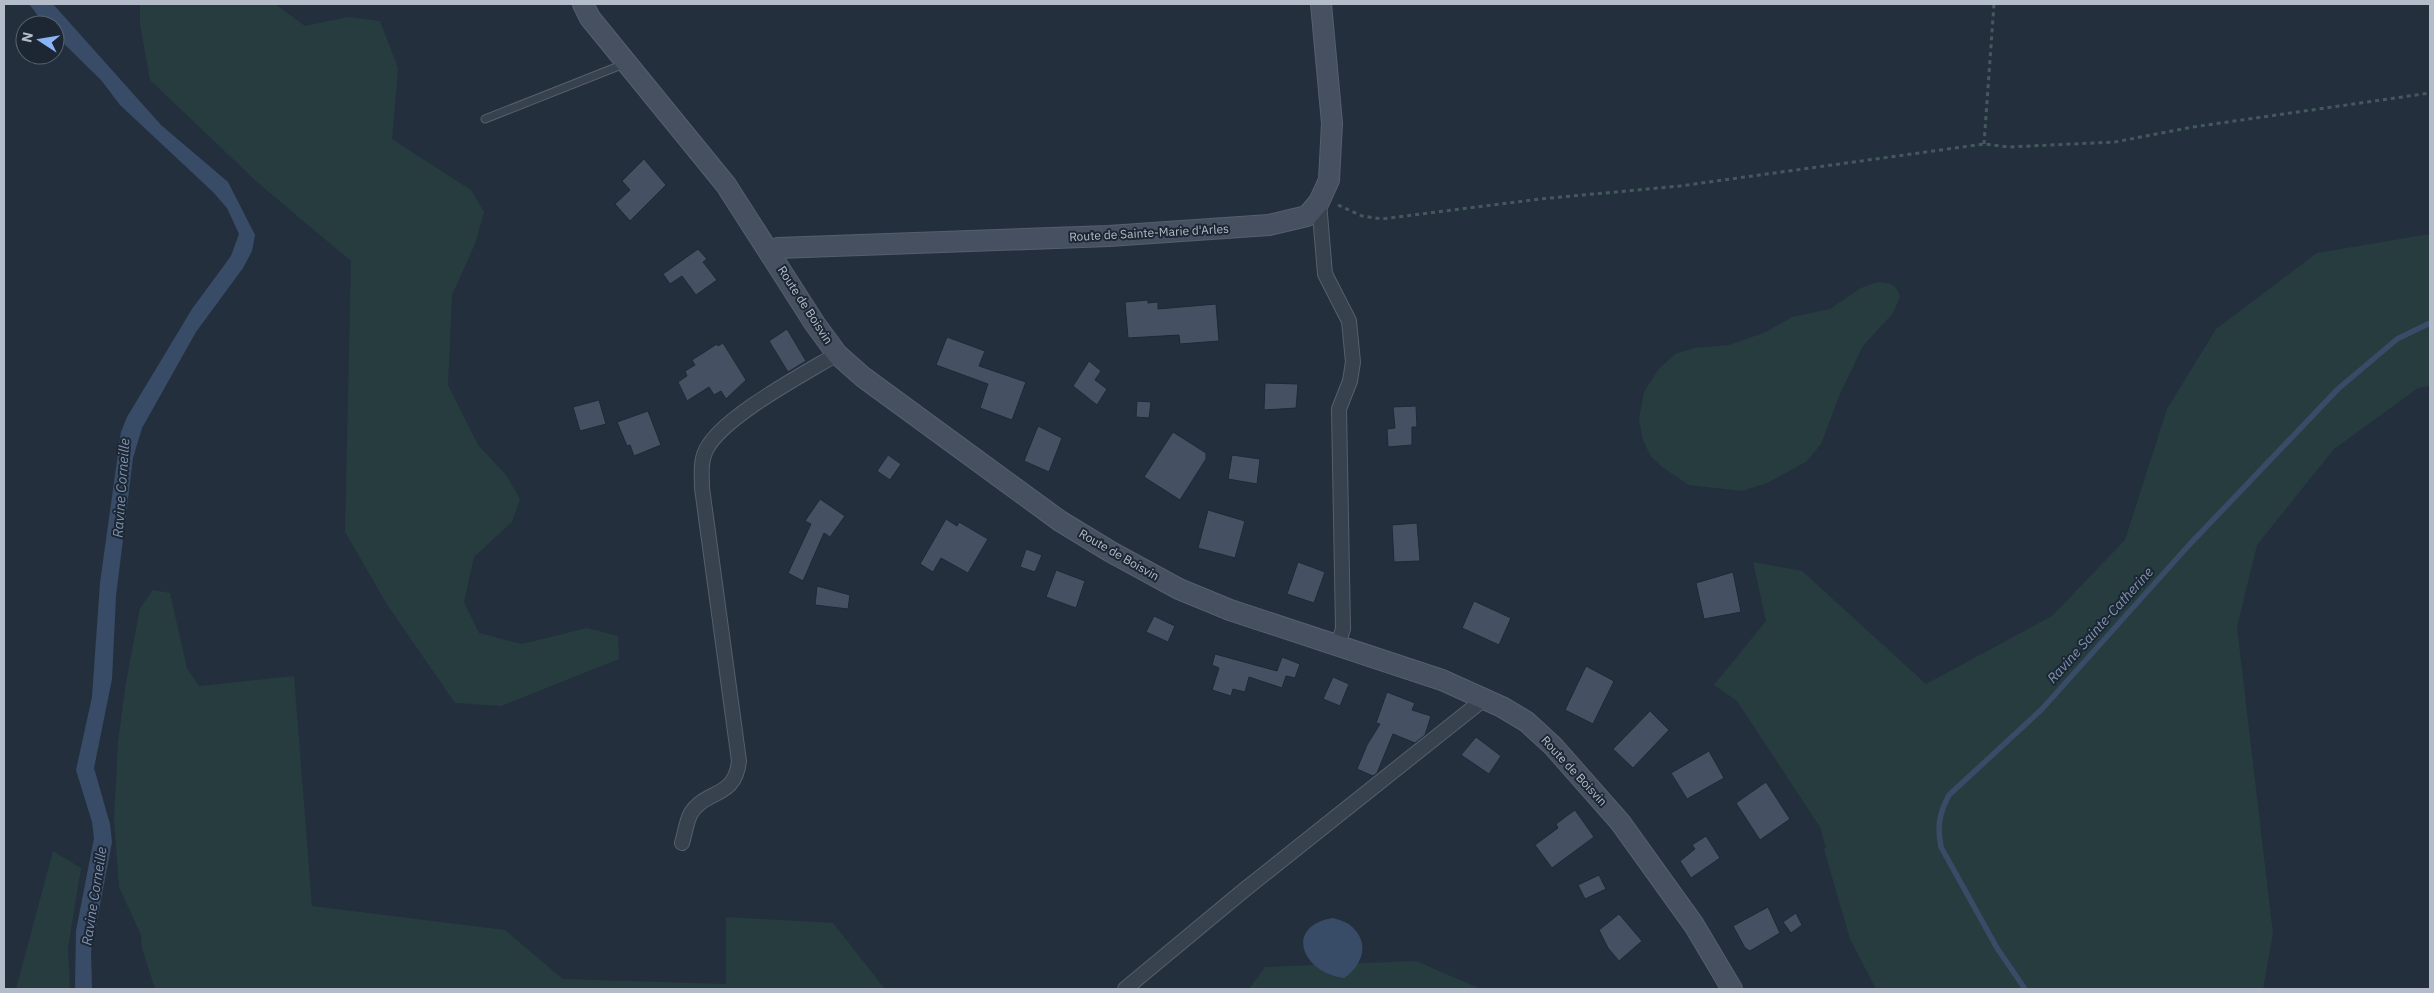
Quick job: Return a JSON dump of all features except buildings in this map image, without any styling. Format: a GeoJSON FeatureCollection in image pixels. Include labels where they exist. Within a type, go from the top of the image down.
{"type":"FeatureCollection","features":[{"type":"Feature","properties":{"kind":"main road","name":"Route de Boisvin"},"geometry":{"type":"LineString","coordinates":[[583,4],[590,18],[726,185],[815,324],[838,354],[863,377],[1044,509],[1112,552],[1200,598],[1442,680],[1484,699],[1527,722],[1554,746],[1620,822],[1694,925],[1732,989]]}},
{"type":"Feature","properties":{"kind":"main road","name":"Route de Sainte-Marie d'Arles"},"geometry":{"type":"LineString","coordinates":[[770,252],[778,248],[1099,236],[1269,225],[1307,216],[1319,202],[1329,180],[1332,139],[1321,4]]}},
{"type":"Feature","properties":{"kind":"street"},"geometry":{"type":"LineString","coordinates":[[1319,202],[1325,274],[1349,320],[1353,362],[1350,381],[1338,409],[1343,629],[1338,644]]}},
{"type":"Feature","properties":{"kind":"street"},"geometry":{"type":"LineString","coordinates":[[682,843],[692,812],[736,779],[739,761],[702,488],[702,464],[706,450],[717,434],[734,418],[838,354]]}},
{"type":"Feature","properties":{"kind":"street"},"geometry":{"type":"LineString","coordinates":[[1125,989],[1243,891],[1484,699]]}},
{"type":"Feature","properties":{"kind":"lane"},"geometry":{"type":"LineString","coordinates":[[485,119],[627,62]]}},
{"type":"Feature","properties":{"kind":"path"},"geometry":{"type":"LineString","coordinates":[[1984,144],[1994,4]]}},
{"type":"Feature","properties":{"kind":"path"},"geometry":{"type":"LineString","coordinates":[[1319,202],[1337,205],[1362,216],[1382,219],[1540,199],[1698,184],[1984,144],[2009,147],[2115,142],[2193,127],[2430,93]]}},
{"type":"Feature","properties":{"kind":"green space"},"geometry":{"type":"Polygon","coordinates":[[[140,4],[275,4],[305,26],[348,17],[380,21],[398,68],[392,139],[471,190],[484,212],[475,244],[452,295],[448,385],[478,445],[506,475],[520,499],[512,522],[474,557],[464,602],[479,633],[522,644],[587,628],[618,636],[619,659],[501,706],[455,703],[388,606],[345,532],[351,261],[258,183],[150,80],[140,24],[140,4]]]}},
{"type":"Feature","properties":{"kind":"green space"},"geometry":{"type":"Polygon","coordinates":[[[2430,234],[2430,386],[2418,388],[2334,449],[2257,545],[2237,627],[2273,934],[2263,989],[1876,989],[1850,939],[1824,849],[1826,848],[1820,827],[1737,701],[1714,685],[1766,621],[1753,562],[1802,571],[1926,684],[2052,616],[2125,540],[2167,409],[2216,329],[2317,253],[2430,234]]]}},
{"type":"Feature","properties":{"kind":"green space"},"geometry":{"type":"Polygon","coordinates":[[[1878,282],[1895,287],[1900,297],[1893,313],[1863,346],[1840,394],[1821,444],[1806,462],[1767,483],[1742,491],[1689,485],[1662,467],[1650,455],[1643,440],[1639,419],[1644,392],[1658,370],[1675,354],[1694,348],[1729,345],[1766,332],[1792,317],[1830,309],[1861,288],[1878,282]]]}},
{"type":"Feature","properties":{"kind":"green space"},"geometry":{"type":"Polygon","coordinates":[[[153,590],[170,593],[187,668],[199,686],[294,676],[312,906],[505,930],[563,979],[726,984],[726,917],[833,923],[885,989],[155,989],[142,948],[141,935],[119,887],[114,819],[118,743],[125,688],[140,608],[153,590]]]}},
{"type":"Feature","properties":{"kind":"green space"},"geometry":{"type":"Polygon","coordinates":[[[53,851],[81,868],[68,948],[70,989],[16,989],[53,851]]]}},
{"type":"Feature","properties":{"kind":"green space"},"geometry":{"type":"Polygon","coordinates":[[[1416,961],[1481,989],[1249,989],[1265,967],[1416,961]]]}},
{"type":"Feature","properties":{"kind":"water"},"geometry":{"type":"Polygon","coordinates":[[[29,4],[53,4],[63,15],[37,15],[29,4]]]}},
{"type":"Feature","properties":{"kind":"water","name":"Ravine Corneille"},"geometry":{"type":"Polygon","coordinates":[[[65,17],[161,125],[228,182],[255,235],[252,251],[243,268],[196,332],[142,428],[133,458],[116,596],[112,679],[94,768],[110,824],[112,842],[91,952],[92,989],[75,989],[76,931],[94,838],[92,822],[76,770],[92,697],[100,583],[121,432],[127,417],[192,309],[231,256],[239,234],[227,208],[213,192],[120,105],[101,80],[65,45],[65,17]]]}},
{"type":"Feature","properties":{"kind":"water"},"geometry":{"type":"Polygon","coordinates":[[[1333,918],[1351,926],[1361,940],[1362,954],[1359,961],[1356,967],[1344,978],[1329,974],[1317,967],[1304,949],[1304,939],[1308,930],[1318,923],[1333,918]]]}},
{"type":"Feature","properties":{"kind":"waterway","name":"Ravine Sainte-Catherine"},"geometry":{"type":"LineString","coordinates":[[2025,989],[1997,948],[1941,847],[1940,820],[1949,795],[2042,709],[2189,545],[2338,389],[2397,339],[2430,323]]}}]}
